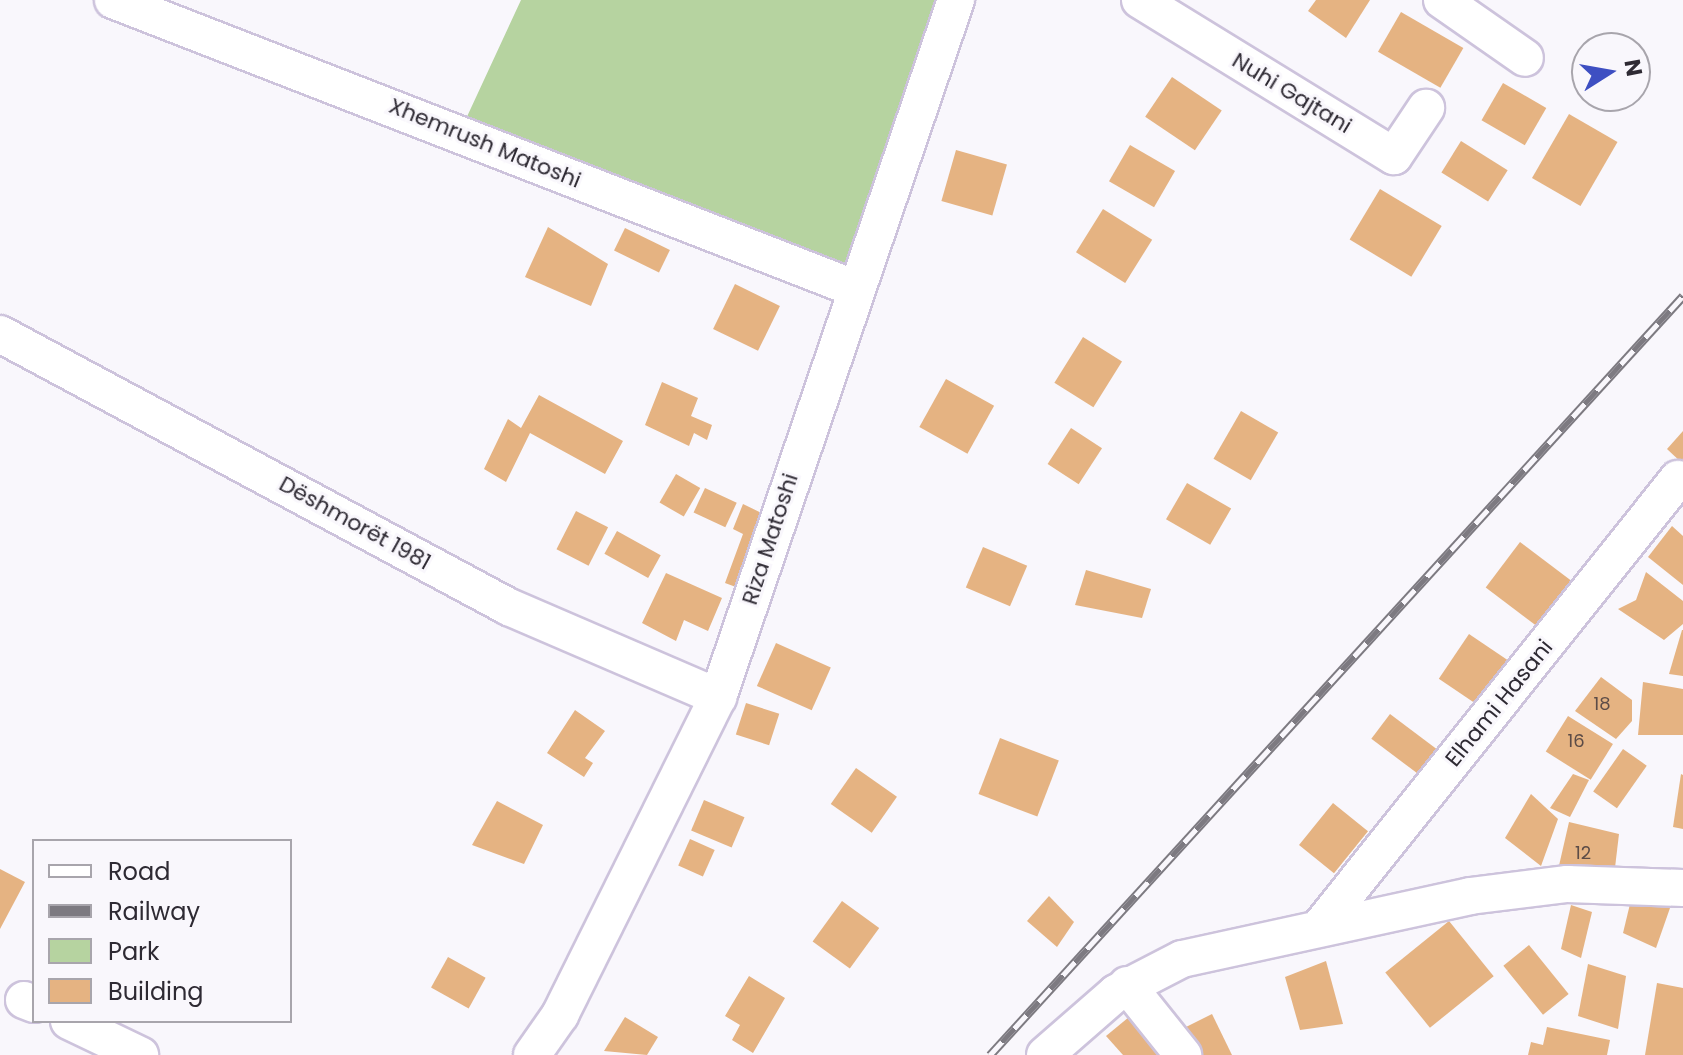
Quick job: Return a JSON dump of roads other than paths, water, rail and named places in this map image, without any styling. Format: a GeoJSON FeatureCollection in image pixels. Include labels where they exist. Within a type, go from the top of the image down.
{"type":"FeatureCollection","features":[{"type":"Feature","properties":{"kind":"street","name":"Xhemrush Matoshi"},"geometry":{"type":"LineString","coordinates":[[113,0],[856,289]]}},
{"type":"Feature","properties":{"kind":"street","name":"Riza Matoshi"},"geometry":{"type":"LineString","coordinates":[[532,1055],[560,1015],[718,697],[956,0]]}},
{"type":"Feature","properties":{"kind":"street","name":"Nuhi Gajtani"},"geometry":{"type":"LineString","coordinates":[[1140,0],[1394,156],[1426,108]]}},
{"type":"Feature","properties":{"kind":"street"},"geometry":{"type":"LineString","coordinates":[[1442,0],[1525,58]]}},
{"type":"Feature","properties":{"kind":"street","name":"Dëshmorët 1981"},"geometry":{"type":"LineString","coordinates":[[0,334],[509,607],[718,697]]}},
{"type":"Feature","properties":{"kind":"street","name":"Elhami Hasani"},"geometry":{"type":"LineString","coordinates":[[1319,928],[1678,479]]}},
{"type":"Feature","properties":{"kind":"street"},"geometry":{"type":"LineString","coordinates":[[1045,1055],[1127,985],[1182,959],[1319,928],[1567,884],[1683,888]]}},
{"type":"Feature","properties":{"kind":"street"},"geometry":{"type":"LineString","coordinates":[[1127,985],[1183,1055]]}},
{"type":"Feature","properties":{"kind":"street"},"geometry":{"type":"LineString","coordinates":[[73,1023],[140,1055]]}},
{"type":"Feature","properties":{"kind":"railway"},"geometry":{"type":"LineString","coordinates":[[990,1055],[1683,296]]}}]}
